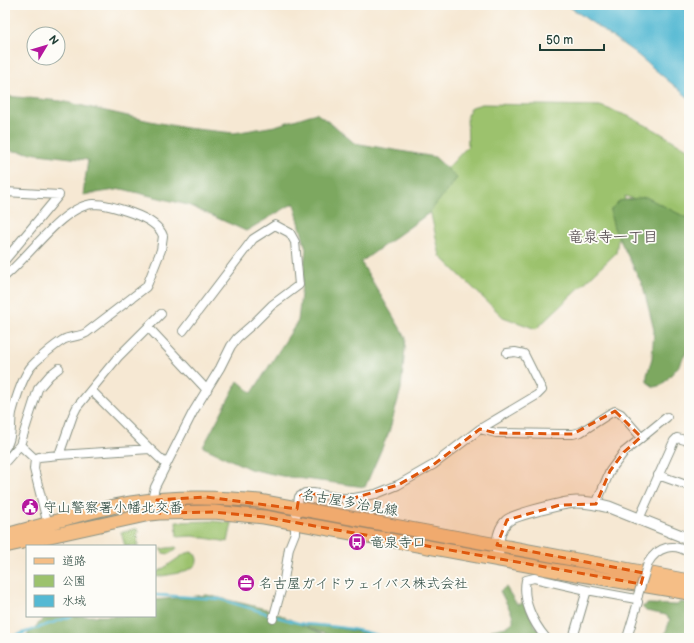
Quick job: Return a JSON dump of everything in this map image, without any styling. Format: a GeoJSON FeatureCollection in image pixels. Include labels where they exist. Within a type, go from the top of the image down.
{"type":"FeatureCollection","features":[{"type":"Feature","properties":{"kind":"main road","name":"名古屋多治見線"},"geometry":{"type":"LineString","coordinates":[[5,546],[154,503],[180,498],[213,498],[258,501],[689,582]]}},
{"type":"Feature","properties":{"kind":"main road","name":"名古屋多治見線"},"geometry":{"type":"LineString","coordinates":[[5,535],[130,503],[154,503],[295,523],[689,593]]}},
{"type":"Feature","properties":{"kind":"street"},"geometry":{"type":"LineString","coordinates":[[5,192],[59,195],[5,260]]}},
{"type":"Feature","properties":{"kind":"street"},"geometry":{"type":"LineString","coordinates":[[5,276],[21,262],[56,224],[76,209],[88,205],[100,205],[125,210],[137,215],[158,228],[163,236],[161,250],[146,287],[86,333],[64,339],[30,368],[16,399],[11,420],[9,444],[5,448]]}},
{"type":"Feature","properties":{"kind":"street"},"geometry":{"type":"LineString","coordinates":[[154,503],[166,464],[193,412],[237,338],[272,305],[299,284],[295,242],[290,233],[275,225],[253,239],[183,331]]}},
{"type":"Feature","properties":{"kind":"street"},"geometry":{"type":"LineString","coordinates":[[59,455],[73,415],[91,390],[118,358],[162,314]]}},
{"type":"Feature","properties":{"kind":"street"},"geometry":{"type":"LineString","coordinates":[[149,328],[207,390]]}},
{"type":"Feature","properties":{"kind":"street"},"geometry":{"type":"LineString","coordinates":[[274,619],[284,580],[288,548],[296,534],[295,523],[300,497],[305,493],[354,498],[376,494],[398,485],[433,465],[480,429],[532,398],[542,390],[524,354],[515,352],[507,353]]}},
{"type":"Feature","properties":{"kind":"street"},"geometry":{"type":"LineString","coordinates":[[5,462],[20,445],[38,389],[50,375],[59,368]]}},
{"type":"Feature","properties":{"kind":"street"},"geometry":{"type":"LineString","coordinates":[[91,390],[166,464]]}},
{"type":"Feature","properties":{"kind":"street"},"geometry":{"type":"LineString","coordinates":[[480,429],[496,433],[573,434],[581,432],[609,414],[615,412],[621,414],[641,437]]}},
{"type":"Feature","properties":{"kind":"street"},"geometry":{"type":"LineString","coordinates":[[596,504],[610,470],[624,452],[667,417]]}},
{"type":"Feature","properties":{"kind":"street"},"geometry":{"type":"LineString","coordinates":[[639,519],[674,441],[677,438],[689,441]]}},
{"type":"Feature","properties":{"kind":"street"},"geometry":{"type":"LineString","coordinates":[[20,445],[35,458]]}},
{"type":"Feature","properties":{"kind":"street"},"geometry":{"type":"LineString","coordinates":[[35,458],[150,449]]}},
{"type":"Feature","properties":{"kind":"street"},"geometry":{"type":"LineString","coordinates":[[35,458],[34,469],[48,525]]}},
{"type":"Feature","properties":{"kind":"street"},"geometry":{"type":"LineString","coordinates":[[658,475],[689,486]]}},
{"type":"Feature","properties":{"kind":"street"},"geometry":{"type":"LineString","coordinates":[[498,559],[497,545],[502,528],[507,520],[575,502],[596,504],[689,539]]}},
{"type":"Feature","properties":{"kind":"street"},"geometry":{"type":"LineString","coordinates":[[627,638],[638,602],[637,597],[651,556],[658,550],[667,547],[676,547],[689,553]]}},
{"type":"Feature","properties":{"kind":"street"},"geometry":{"type":"LineString","coordinates":[[546,638],[533,617],[528,604],[524,590],[526,580],[534,578],[587,590],[637,597]]}},
{"type":"Feature","properties":{"kind":"street"},"geometry":{"type":"LineString","coordinates":[[574,638],[587,590]]}},
{"type":"Feature","properties":{"kind":"highlighted area"},"geometry":{"type":"Polygon","coordinates":[[[615,411],[641,437],[624,452],[610,471],[596,504],[560,505],[507,520],[497,545],[644,573],[641,584],[264,517],[214,512],[159,513],[157,500],[206,497],[297,509],[299,497],[305,493],[354,498],[398,485],[433,465],[480,429],[496,433],[573,434],[615,411]]]}},
{"type":"Feature","properties":{"kind":"green space"},"geometry":{"type":"Polygon","coordinates":[[[5,96],[61,101],[186,128],[234,133],[275,126],[316,113],[337,128],[354,143],[435,157],[457,178],[429,213],[361,262],[406,338],[401,389],[389,432],[365,487],[282,476],[250,469],[203,447],[238,381],[252,393],[298,321],[306,249],[294,203],[246,231],[188,205],[122,189],[83,195],[88,160],[5,150],[5,96]]]}},
{"type":"Feature","properties":{"kind":"green space"},"geometry":{"type":"Polygon","coordinates":[[[482,104],[600,106],[628,116],[689,150],[689,227],[658,208],[625,196],[616,253],[536,329],[503,317],[440,256],[426,191],[468,146],[467,115],[472,107],[482,104]]]}},
{"type":"Feature","properties":{"kind":"green space"},"geometry":{"type":"Polygon","coordinates":[[[646,197],[689,219],[689,348],[678,367],[662,385],[654,387],[647,382],[647,375],[652,358],[654,330],[643,286],[614,228],[611,217],[611,209],[619,201],[646,197]]]}},
{"type":"Feature","properties":{"kind":"green space"},"geometry":{"type":"Polygon","coordinates":[[[212,521],[232,523],[228,542],[193,536],[177,537],[176,522],[212,521]]]}},
{"type":"Feature","properties":{"kind":"green space"},"geometry":{"type":"Polygon","coordinates":[[[138,529],[138,545],[125,545],[121,532],[138,529]]]}},
{"type":"Feature","properties":{"kind":"green space"},"geometry":{"type":"Polygon","coordinates":[[[176,547],[177,549],[169,554],[163,553],[160,549],[176,547]]]}},
{"type":"Feature","properties":{"kind":"green space"},"geometry":{"type":"Polygon","coordinates":[[[191,552],[194,553],[197,559],[196,564],[191,568],[176,574],[156,577],[156,573],[184,554],[191,552]]]}},
{"type":"Feature","properties":{"kind":"green space"},"geometry":{"type":"Polygon","coordinates":[[[506,587],[516,603],[519,605],[523,602],[542,638],[496,638],[491,630],[506,627],[513,622],[513,616],[500,591],[506,587]]]}},
{"type":"Feature","properties":{"kind":"green space"},"geometry":{"type":"Polygon","coordinates":[[[207,595],[270,610],[304,626],[322,625],[375,635],[381,638],[337,638],[307,627],[330,638],[24,638],[45,617],[156,617],[156,600],[207,595]]]}},
{"type":"Feature","properties":{"kind":"green space"},"geometry":{"type":"Polygon","coordinates":[[[680,602],[689,603],[689,638],[665,638],[670,620],[666,615],[646,611],[642,607],[648,604],[677,605],[680,602]]]}},
{"type":"Feature","properties":{"kind":"water"},"geometry":{"type":"Polygon","coordinates":[[[567,5],[689,5],[689,98],[634,52],[567,5]]]}},
{"type":"Feature","properties":{"kind":"waterway"},"geometry":{"type":"LineString","coordinates":[[156,595],[220,599],[272,615]]}},
{"type":"Feature","properties":{"kind":"waterway"},"geometry":{"type":"LineString","coordinates":[[9,638],[69,617]]}},
{"type":"Feature","properties":{"kind":"waterway"},"geometry":{"type":"LineString","coordinates":[[277,617],[301,623],[366,632],[384,638]]}},
{"type":"Feature","properties":{"kind":"place","name":"守山警察署小幡北交番"},"geometry":{"type":"Point","coordinates":[30,507]}},
{"type":"Feature","properties":{"kind":"place","name":"竜泉寺口"},"geometry":{"type":"Point","coordinates":[357,542]}},
{"type":"Feature","properties":{"kind":"place","name":"名古屋ガイドウェイバス株式会社"},"geometry":{"type":"Point","coordinates":[246,583]}},
{"type":"Feature","properties":{"kind":"district","name":"竜泉寺一丁目"},"geometry":{"type":"Point","coordinates":[613,237]}}]}
